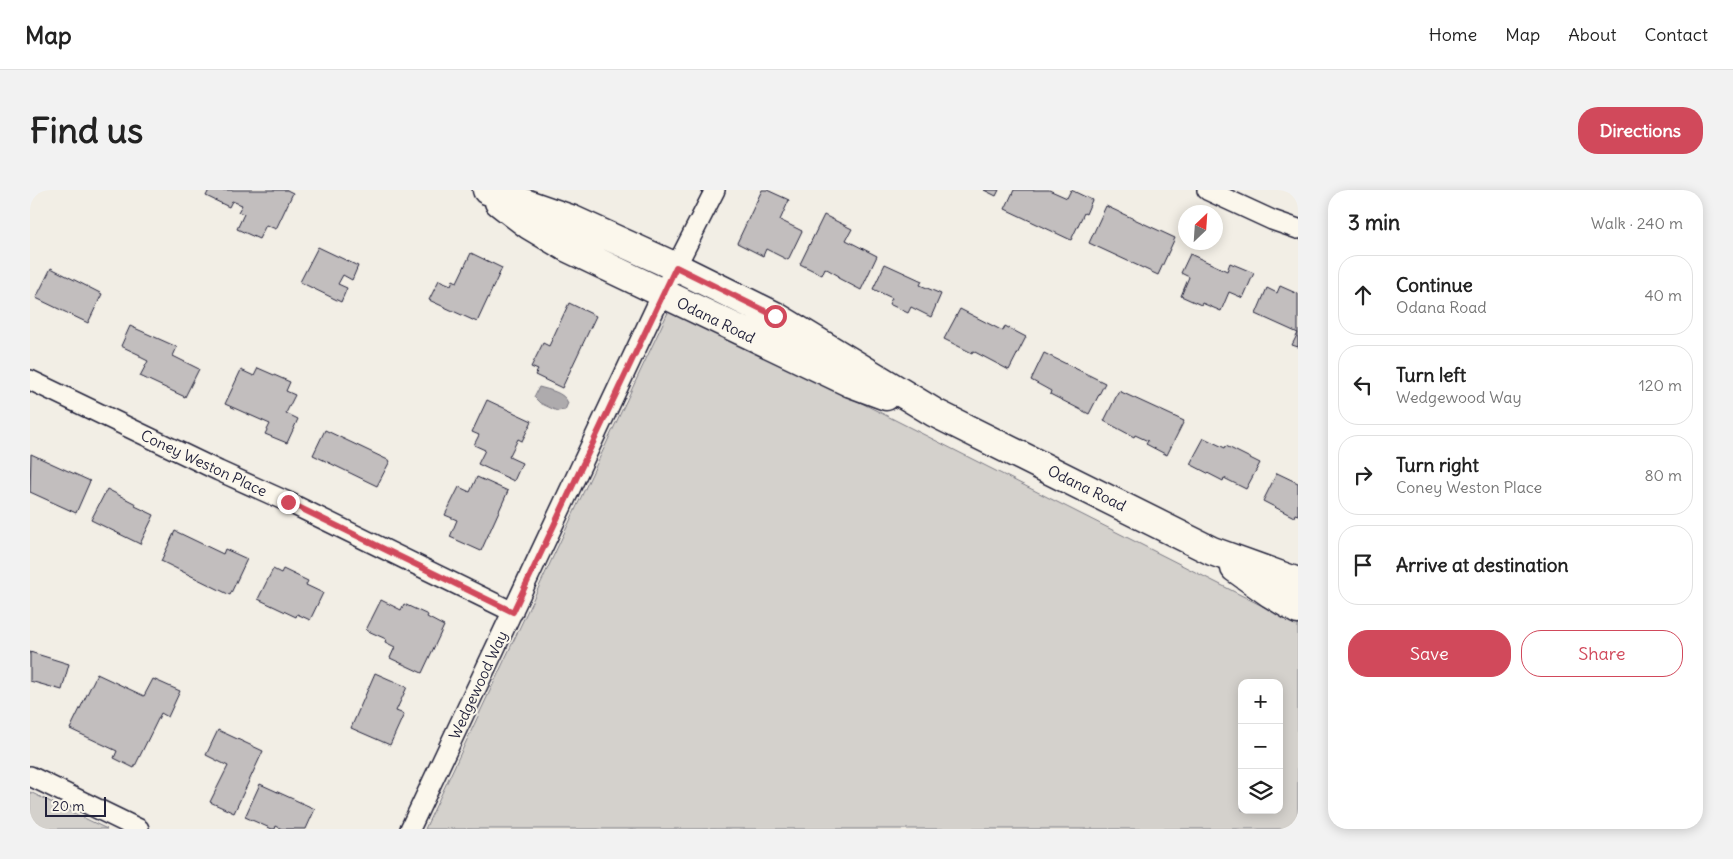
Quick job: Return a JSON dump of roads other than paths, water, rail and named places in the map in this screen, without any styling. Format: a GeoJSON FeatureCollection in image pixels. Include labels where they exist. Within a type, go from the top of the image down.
{"type":"FeatureCollection","features":[{"type":"Feature","properties":{"kind":"street","name":"Odana Road"},"geometry":{"type":"LineString","coordinates":[[483,190],[529,225],[566,247],[851,384],[935,413]]}},
{"type":"Feature","properties":{"kind":"street","name":"Odana Road"},"geometry":{"type":"LineString","coordinates":[[487,190],[573,220],[676,267],[775,316],[935,413],[1212,550],[1298,582]]}},
{"type":"Feature","properties":{"kind":"street","name":"Wedgewood Way"},"geometry":{"type":"LineString","coordinates":[[410,829],[662,294],[715,190]]}},
{"type":"Feature","properties":{"kind":"street"},"geometry":{"type":"LineString","coordinates":[[1207,190],[1272,220],[1298,229]]}},
{"type":"Feature","properties":{"kind":"street","name":"Coney Weston Place"},"geometry":{"type":"LineString","coordinates":[[30,380],[288,502],[513,612]]}},
{"type":"Feature","properties":{"kind":"street","name":"Odana Road"},"geometry":{"type":"LineString","coordinates":[[1212,550],[1270,593],[1298,610]]}},
{"type":"Feature","properties":{"kind":"street"},"geometry":{"type":"LineString","coordinates":[[30,776],[139,829]]}}]}
